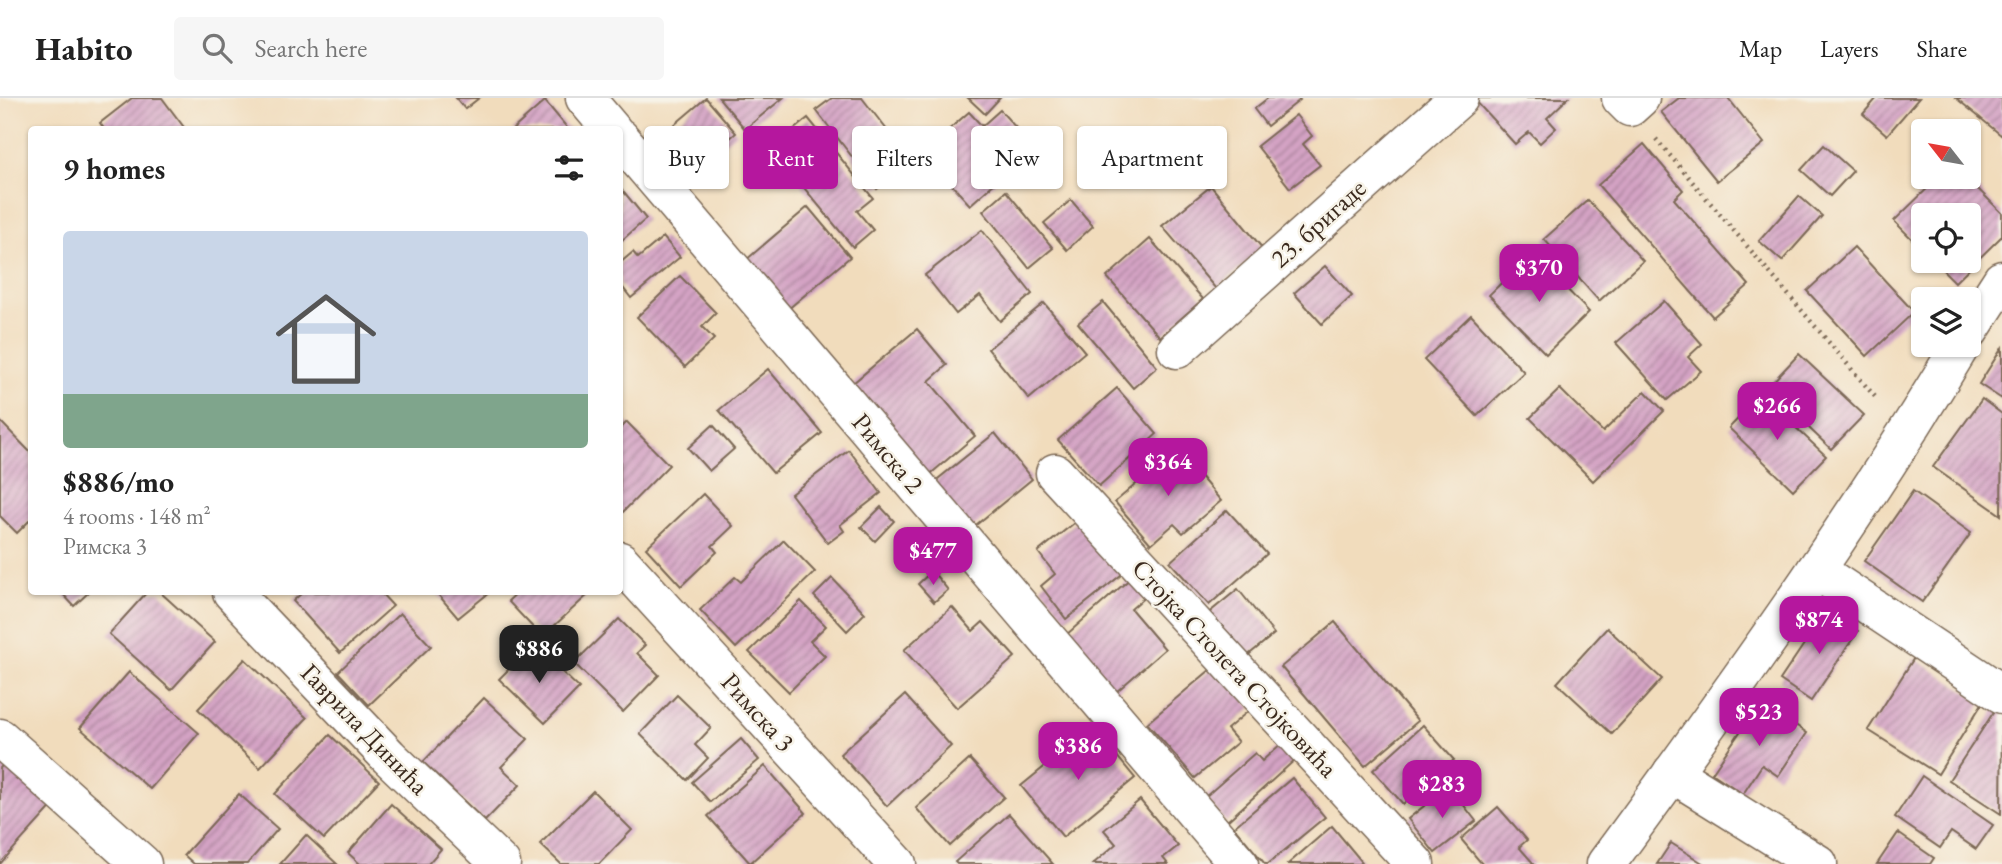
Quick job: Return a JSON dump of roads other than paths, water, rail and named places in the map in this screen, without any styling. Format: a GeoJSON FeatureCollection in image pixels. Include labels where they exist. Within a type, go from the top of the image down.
{"type":"FeatureCollection","features":[{"type":"Feature","properties":{"kind":"street"},"geometry":{"type":"LineString","coordinates":[[585,98],[609,126]]}},
{"type":"Feature","properties":{"kind":"street","name":"23. бригаде"},"geometry":{"type":"LineString","coordinates":[[1177,349],[1459,98]]}},
{"type":"Feature","properties":{"kind":"street","name":"Римска 2"},"geometry":{"type":"LineString","coordinates":[[623,142],[1239,864]]}},
{"type":"Feature","properties":{"kind":"street"},"geometry":{"type":"LineString","coordinates":[[1606,864],[1816,570],[1907,434],[1954,357]]}},
{"type":"Feature","properties":{"kind":"street","name":"Стојка Столета Стојковића"},"geometry":{"type":"LineString","coordinates":[[1055,473],[1415,864]]}},
{"type":"Feature","properties":{"kind":"street","name":"Римска 3"},"geometry":{"type":"LineString","coordinates":[[623,564],[897,864]]}},
{"type":"Feature","properties":{"kind":"street"},"geometry":{"type":"LineString","coordinates":[[1816,570],[2002,694]]}},
{"type":"Feature","properties":{"kind":"street","name":"Гаврила Динића"},"geometry":{"type":"LineString","coordinates":[[235,595],[389,757],[501,864]]}},
{"type":"Feature","properties":{"kind":"street"},"geometry":{"type":"LineString","coordinates":[[0,738],[142,864]]}},
{"type":"Feature","properties":{"kind":"street"},"geometry":{"type":"LineString","coordinates":[[1672,773],[1818,864]]}}]}
